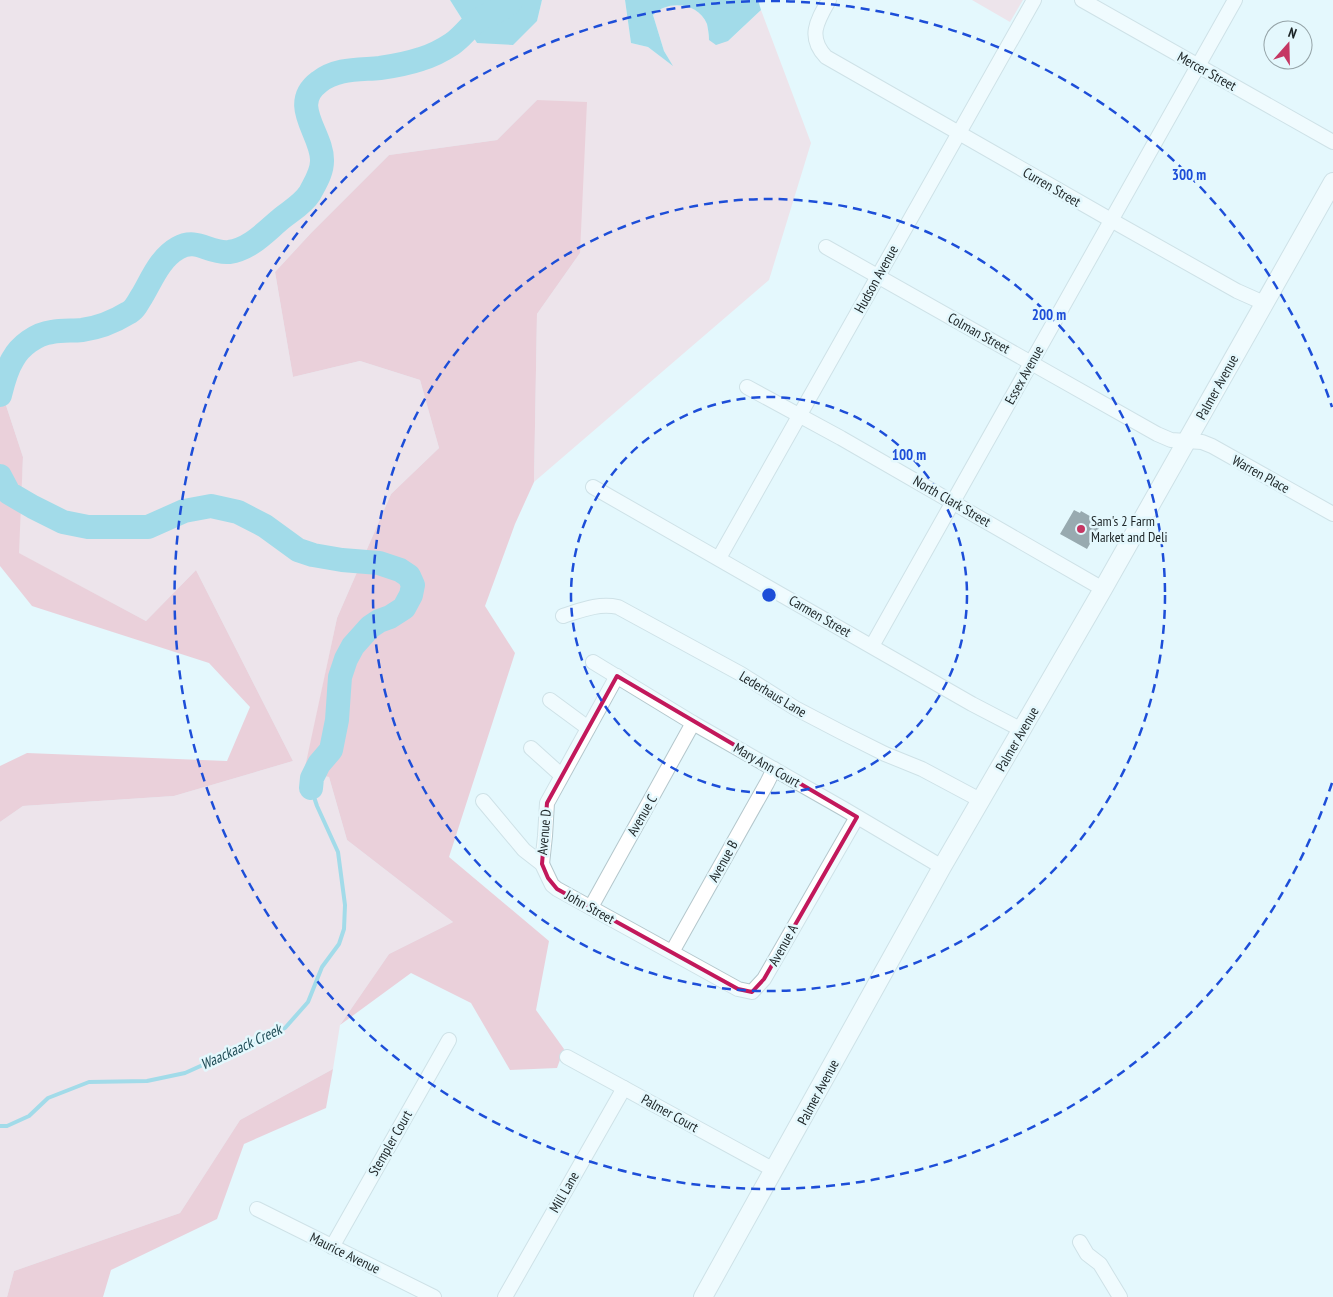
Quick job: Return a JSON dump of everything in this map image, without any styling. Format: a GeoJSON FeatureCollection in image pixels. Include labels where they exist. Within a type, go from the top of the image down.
{"type":"FeatureCollection","features":[{"type":"Feature","properties":{"kind":"street","name":"Curren Street"},"geometry":{"type":"LineString","coordinates":[[829,0],[814,32],[819,49],[826,56],[842,67],[1111,220],[1238,291],[1264,303]]}},
{"type":"Feature","properties":{"kind":"street","name":"Hudson Avenue"},"geometry":{"type":"LineString","coordinates":[[719,558],[1034,0]]}},
{"type":"Feature","properties":{"kind":"street","name":"Mercer Street"},"geometry":{"type":"LineString","coordinates":[[1082,0],[1333,142]]}},
{"type":"Feature","properties":{"kind":"street","name":"Essex Avenue"},"geometry":{"type":"LineString","coordinates":[[872,646],[1235,0]]}},
{"type":"Feature","properties":{"kind":"street","name":"Palmer Avenue"},"geometry":{"type":"LineString","coordinates":[[703,1297],[942,867],[982,801],[1333,182]]}},
{"type":"Feature","properties":{"kind":"street","name":"Colman Street"},"geometry":{"type":"LineString","coordinates":[[826,247],[1157,434],[1171,440],[1187,441]]}},
{"type":"Feature","properties":{"kind":"street","name":"North Clark Street"},"geometry":{"type":"LineString","coordinates":[[747,387],[841,438],[1103,589]]}},
{"type":"Feature","properties":{"kind":"street","name":"Warren Place"},"geometry":{"type":"LineString","coordinates":[[1187,441],[1202,442],[1212,446],[1333,514]]}},
{"type":"Feature","properties":{"kind":"street","name":"Carmen Street"},"geometry":{"type":"LineString","coordinates":[[593,487],[972,704],[1022,730]]}},
{"type":"Feature","properties":{"kind":"street","name":"Lederhaus Lane"},"geometry":{"type":"LineString","coordinates":[[563,616],[595,605],[618,607],[740,674],[795,708],[885,754],[922,769],[982,801]]}},
{"type":"Feature","properties":{"kind":"street","name":"Mary Ann Court"},"geometry":{"type":"LineString","coordinates":[[593,662],[693,723],[774,768],[942,867]]}},
{"type":"Feature","properties":{"kind":"street","name":"Avenue D"},"geometry":{"type":"LineString","coordinates":[[542,864],[547,803],[617,676]]}},
{"type":"Feature","properties":{"kind":"street"},"geometry":{"type":"LineString","coordinates":[[550,700],[588,728]]}},
{"type":"Feature","properties":{"kind":"street","name":"Avenue C"},"geometry":{"type":"LineString","coordinates":[[591,907],[693,723]]}},
{"type":"Feature","properties":{"kind":"street"},"geometry":{"type":"LineString","coordinates":[[531,748],[561,775]]}},
{"type":"Feature","properties":{"kind":"street","name":"Avenue B"},"geometry":{"type":"LineString","coordinates":[[672,952],[774,768]]}},
{"type":"Feature","properties":{"kind":"street","name":"John Street"},"geometry":{"type":"LineString","coordinates":[[483,801],[524,850],[542,864],[552,885],[672,952]]}},
{"type":"Feature","properties":{"kind":"street","name":"Avenue A"},"geometry":{"type":"LineString","coordinates":[[672,952],[738,989],[752,992],[764,979],[857,817]]}},
{"type":"Feature","properties":{"kind":"street","name":"Stempler Court"},"geometry":{"type":"LineString","coordinates":[[332,1247],[449,1040]]}},
{"type":"Feature","properties":{"kind":"street","name":"Palmer Court"},"geometry":{"type":"LineString","coordinates":[[567,1057],[774,1170]]}},
{"type":"Feature","properties":{"kind":"street","name":"Mill Lane"},"geometry":{"type":"LineString","coordinates":[[505,1297],[624,1088]]}},
{"type":"Feature","properties":{"kind":"street","name":"Maurice Avenue"},"geometry":{"type":"LineString","coordinates":[[257,1209],[434,1297]]}},
{"type":"Feature","properties":{"kind":"street"},"geometry":{"type":"LineString","coordinates":[[1080,1242],[1087,1254],[1100,1264],[1120,1297]]}},
{"type":"Feature","properties":{"kind":"highlighted area"},"geometry":{"type":"Polygon","coordinates":[[[617,676],[857,817],[764,979],[752,992],[738,989],[557,889],[548,878],[542,864],[547,803],[617,676]]]}},
{"type":"Feature","properties":{"kind":"shaded area"},"geometry":{"type":"Polygon","coordinates":[[[0,0],[450,0],[477,43],[537,21],[542,0],[625,0],[631,43],[648,47],[672,65],[664,51],[653,15],[659,10],[674,5],[697,11],[707,24],[709,40],[728,41],[761,10],[811,143],[769,280],[534,482],[537,314],[580,253],[537,100],[497,140],[389,155],[275,272],[293,377],[360,361],[420,380],[439,448],[391,494],[337,618],[305,771],[329,777],[347,840],[453,922],[389,954],[340,1025],[333,1069],[240,1120],[180,1213],[14,1271],[7,1297],[0,1297],[0,822],[23,806],[174,796],[293,761],[196,570],[146,621],[18,553],[23,457],[0,387],[0,0]]]}},
{"type":"Feature","properties":{"kind":"shaded area"},"geometry":{"type":"Polygon","coordinates":[[[972,0],[1023,0],[1010,22],[972,0]]]}},
{"type":"Feature","properties":{"kind":"shaded area"},"geometry":{"type":"Polygon","coordinates":[[[537,100],[587,102],[580,253],[537,314],[534,482],[515,524],[485,606],[515,653],[449,857],[549,941],[536,1010],[564,1049],[557,1068],[510,1070],[471,1003],[411,973],[340,1025],[389,954],[453,922],[347,840],[329,777],[304,772],[337,618],[391,494],[439,448],[420,380],[360,361],[293,377],[275,272],[389,155],[497,140],[537,100]]]}},
{"type":"Feature","properties":{"kind":"shaded area"},"geometry":{"type":"Polygon","coordinates":[[[0,387],[23,457],[19,553],[146,621],[196,570],[293,761],[174,796],[23,806],[0,822],[0,766],[27,753],[227,761],[250,707],[209,663],[32,606],[0,566],[0,387]]]}},
{"type":"Feature","properties":{"kind":"shaded area"},"geometry":{"type":"Polygon","coordinates":[[[333,1069],[326,1108],[244,1144],[217,1219],[111,1270],[103,1297],[7,1297],[14,1271],[180,1213],[240,1120],[333,1069]]]}},
{"type":"Feature","properties":{"kind":"water"},"geometry":{"type":"Polygon","coordinates":[[[450,0],[542,0],[537,21],[513,45],[477,43],[450,0]]]}},
{"type":"Feature","properties":{"kind":"water"},"geometry":{"type":"Polygon","coordinates":[[[625,0],[758,0],[761,10],[728,41],[716,45],[709,40],[707,24],[697,11],[674,5],[659,10],[653,15],[664,51],[673,66],[648,47],[631,43],[625,0]]]}},
{"type":"Feature","properties":{"kind":"building","name":"Sam's 2 Farm Market and Deli"},"geometry":{"type":"Polygon","coordinates":[[[1074,510],[1080,513],[1081,511],[1102,523],[1087,549],[1060,534],[1074,510]]]}},
{"type":"Feature","properties":{"kind":"waterway","name":"Waackaack Creek"},"geometry":{"type":"LineString","coordinates":[[0,395],[11,363],[16,354],[29,341],[46,333],[88,329],[117,319],[134,308],[161,263],[178,248],[191,244],[222,252],[237,250],[258,239],[297,207],[310,193],[320,174],[322,165],[321,151],[307,110],[307,100],[310,91],[319,82],[333,74],[348,70],[380,68],[412,62],[441,51],[452,44],[481,18],[505,7],[512,0]]}},
{"type":"Feature","properties":{"kind":"waterway","name":"Waackaack Creek"},"geometry":{"type":"LineString","coordinates":[[0,476],[9,493],[63,522],[88,527],[148,527],[184,511],[211,506],[238,512],[265,526],[298,550],[313,555],[342,560],[379,563],[400,570],[409,576],[413,585],[411,595],[404,608],[370,627],[353,646],[346,659],[340,677],[337,720],[331,750],[319,764],[312,778],[311,788]]}},
{"type":"Feature","properties":{"kind":"waterway","name":"Waackaack Creek"},"geometry":{"type":"LineString","coordinates":[[0,1126],[7,1126],[29,1116],[48,1098],[89,1082],[147,1081],[185,1073],[285,1028],[308,1002],[322,967],[339,944],[344,929],[345,905],[338,852],[311,788]]}},
{"type":"Feature","properties":{"kind":"place","name":"Sam's 2 Farm Market and Deli"},"geometry":{"type":"Point","coordinates":[1081,529]}}]}
